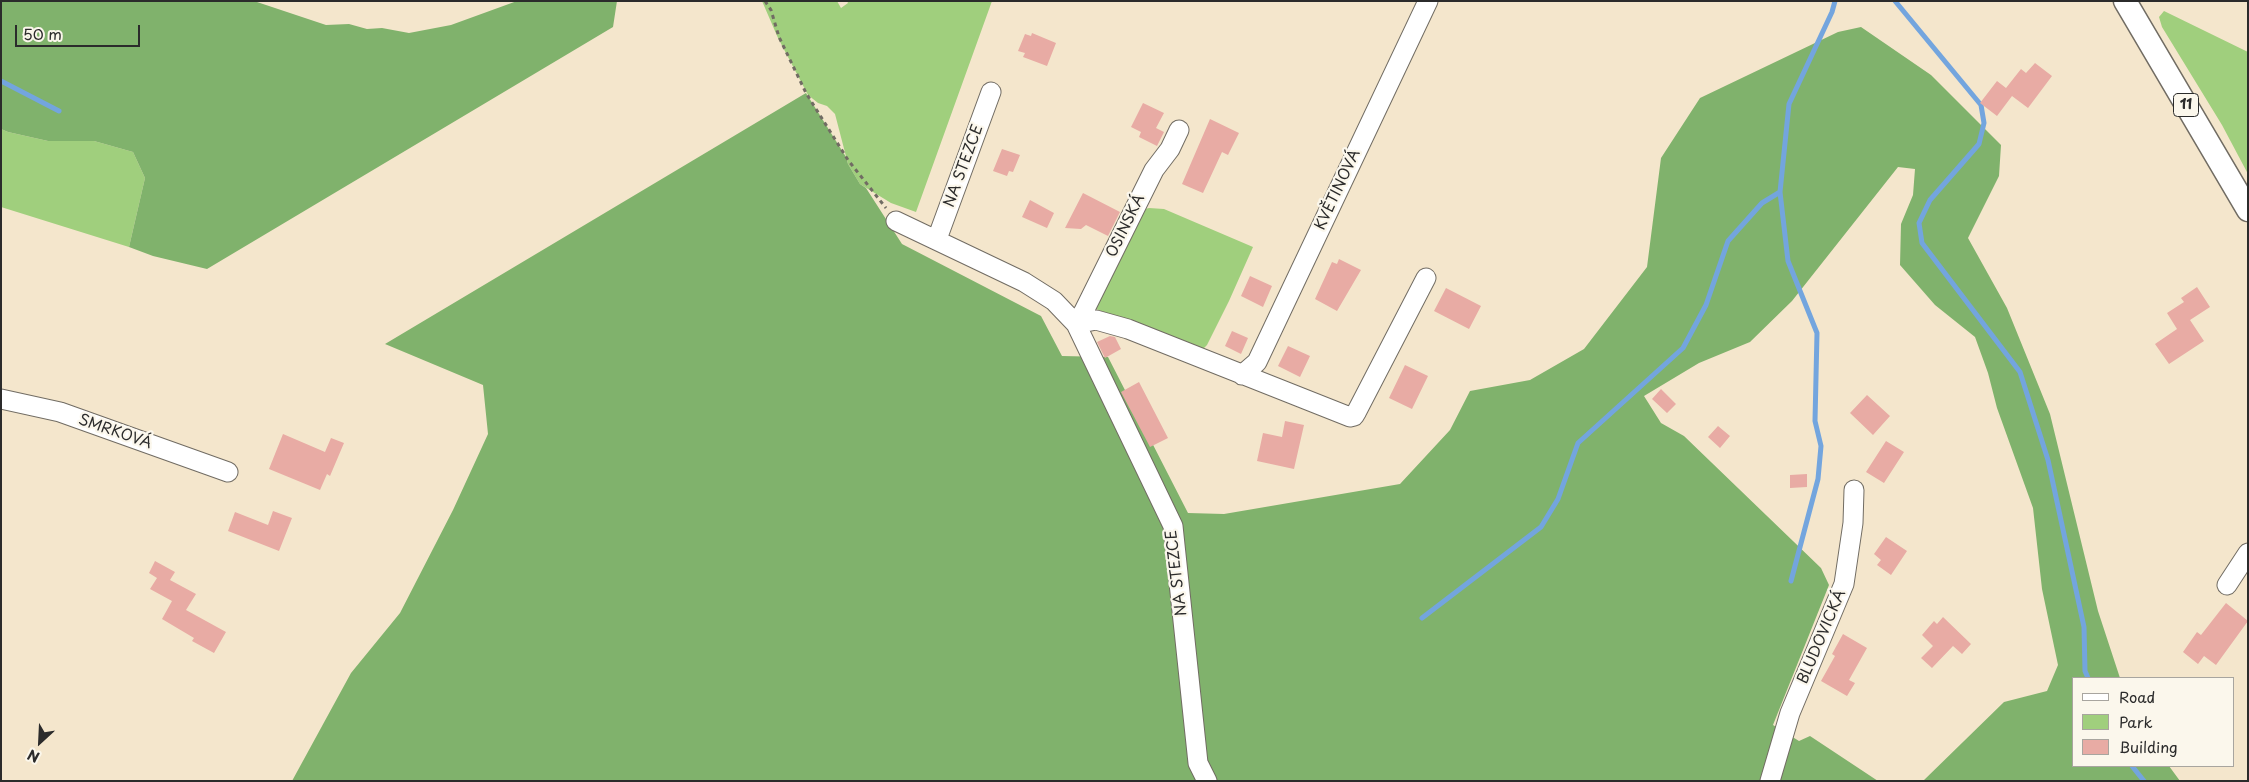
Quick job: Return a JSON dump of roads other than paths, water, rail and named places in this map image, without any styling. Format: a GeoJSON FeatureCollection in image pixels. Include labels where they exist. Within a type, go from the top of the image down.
{"type":"FeatureCollection","features":[{"type":"Feature","properties":{"kind":"main road","name":"11"},"geometry":{"type":"LineString","coordinates":[[2125,1],[2245,202]]}},
{"type":"Feature","properties":{"kind":"street","name":"KVĚTINOVÁ"},"geometry":{"type":"LineString","coordinates":[[1242,375],[1257,362],[1428,1]]}},
{"type":"Feature","properties":{"kind":"street","name":"NA STEZCE"},"geometry":{"type":"LineString","coordinates":[[938,239],[991,92]]}},
{"type":"Feature","properties":{"kind":"street","name":"OSINSKÁ"},"geometry":{"type":"LineString","coordinates":[[1076,324],[1154,170],[1170,149],[1178,130]]}},
{"type":"Feature","properties":{"kind":"street","name":"NA STEZCE"},"geometry":{"type":"LineString","coordinates":[[896,220],[1024,282],[1054,302],[1076,324],[1173,526],[1198,763],[1207,781]]}},
{"type":"Feature","properties":{"kind":"street"},"geometry":{"type":"LineString","coordinates":[[1076,324],[1096,320],[1109,323],[1350,417],[1354,416],[1426,278]]}},
{"type":"Feature","properties":{"kind":"street","name":"SMRKOVÁ"},"geometry":{"type":"LineString","coordinates":[[1,399],[60,412],[228,472]]}},
{"type":"Feature","properties":{"kind":"street","name":"BLUDOVICKÁ"},"geometry":{"type":"LineString","coordinates":[[1770,781],[1790,713],[1844,584],[1853,523],[1854,490]]}},
{"type":"Feature","properties":{"kind":"street"},"geometry":{"type":"LineString","coordinates":[[2226,585],[2248,553]]}},
{"type":"Feature","properties":{"kind":"waterway"},"geometry":{"type":"LineString","coordinates":[[1791,581],[1818,479],[1821,446],[1815,421],[1817,333],[1788,261],[1780,192],[1789,104],[1832,12],[1835,1]]}},
{"type":"Feature","properties":{"kind":"waterway"},"geometry":{"type":"LineString","coordinates":[[1895,1],[1981,105],[1984,123],[1979,144],[1930,200],[1919,223],[1922,243],[2020,372],[2048,460],[2084,627],[2085,671],[2088,677]]}},
{"type":"Feature","properties":{"kind":"waterway"},"geometry":{"type":"LineString","coordinates":[[1,81],[59,111]]}},
{"type":"Feature","properties":{"kind":"waterway"},"geometry":{"type":"LineString","coordinates":[[1422,618],[1541,527],[1558,499],[1578,443],[1683,348],[1706,305],[1728,241],[1762,203],[1780,192]]}},
{"type":"Feature","properties":{"kind":"waterway"},"geometry":{"type":"LineString","coordinates":[[2133,767],[2144,781]]}}]}
